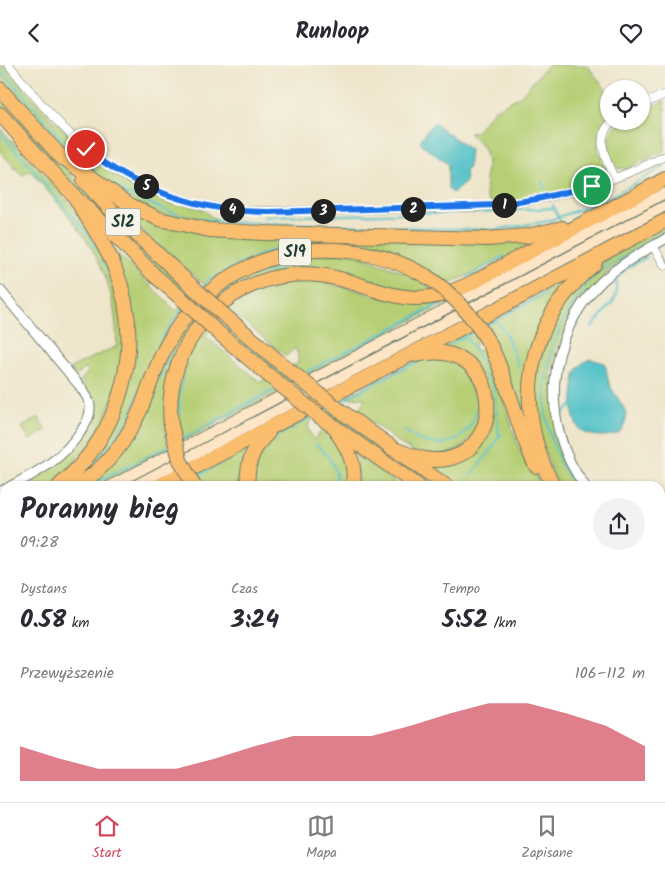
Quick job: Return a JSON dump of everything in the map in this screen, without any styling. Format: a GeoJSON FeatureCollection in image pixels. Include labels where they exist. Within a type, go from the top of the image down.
{"type":"FeatureCollection","features":[{"type":"Feature","properties":{"kind":"highway","name":"S12"},"geometry":{"type":"LineString","coordinates":[[0,89],[116,215],[192,287],[284,367],[392,449],[439,481]]}},
{"type":"Feature","properties":{"kind":"highway","name":"S12"},"geometry":{"type":"LineString","coordinates":[[0,114],[75,197],[153,274],[213,328],[319,416],[411,481]]}},
{"type":"Feature","properties":{"kind":"highway"},"geometry":{"type":"LineString","coordinates":[[57,153],[130,205],[160,219],[209,230],[494,239],[545,233],[596,217]]}},
{"type":"Feature","properties":{"kind":"highway"},"geometry":{"type":"LineString","coordinates":[[191,481],[180,460],[172,425],[170,404],[173,383],[179,362],[189,341],[202,322],[227,299],[246,288],[275,277],[310,274],[341,279],[411,299],[446,294],[596,217],[665,179]]}},
{"type":"Feature","properties":{"kind":"highway"},"geometry":{"type":"LineString","coordinates":[[64,481],[93,452],[110,423],[125,381],[129,343],[125,300],[114,265],[75,197]]}},
{"type":"Feature","properties":{"kind":"highway"},"geometry":{"type":"LineString","coordinates":[[169,481],[665,221]]}},
{"type":"Feature","properties":{"kind":"highway"},"geometry":{"type":"LineString","coordinates":[[551,481],[538,452],[531,417],[530,384],[535,354],[548,320],[562,297],[584,273],[617,246]]}},
{"type":"Feature","properties":{"kind":"highway","name":"S19"},"geometry":{"type":"LineString","coordinates":[[85,481],[109,459],[129,431],[141,408],[164,349],[185,317],[207,294],[239,272],[265,260],[289,253],[334,249],[378,255],[406,266],[426,276],[447,291],[468,312],[490,345],[502,372],[524,440],[535,466],[545,481]]}},
{"type":"Feature","properties":{"kind":"highway"},"geometry":{"type":"LineString","coordinates":[[392,449],[433,460],[451,457],[475,441],[485,424],[487,416],[487,398],[483,382],[471,366],[464,361],[447,353],[435,352],[401,359]]}},
{"type":"Feature","properties":{"kind":"highway"},"geometry":{"type":"LineString","coordinates":[[248,481],[248,470],[253,452],[262,439],[282,422]]}},
{"type":"Feature","properties":{"kind":"highway"},"geometry":{"type":"LineString","coordinates":[[332,425],[347,448],[351,458],[353,481]]}},
{"type":"Feature","properties":{"kind":"main road"},"geometry":{"type":"LineString","coordinates":[[119,481],[665,193]]}},
{"type":"Feature","properties":{"kind":"main road"},"geometry":{"type":"LineString","coordinates":[[143,481],[665,206]]}},
{"type":"Feature","properties":{"kind":"street"},"geometry":{"type":"LineString","coordinates":[[9,65],[64,129],[109,166],[158,191],[200,205],[236,211],[361,210],[505,205],[563,193],[614,178],[665,156]]}},
{"type":"Feature","properties":{"kind":"street"},"geometry":{"type":"LineString","coordinates":[[650,100],[665,93]]}},
{"type":"Feature","properties":{"kind":"street"},"geometry":{"type":"LineString","coordinates":[[605,130],[602,142],[603,151],[614,178]]}},
{"type":"Feature","properties":{"kind":"street"},"geometry":{"type":"LineString","coordinates":[[582,481],[568,458],[556,419],[554,383],[560,350],[572,321],[591,293],[614,271],[665,239]]}},
{"type":"Feature","properties":{"kind":"street"},"geometry":{"type":"LineString","coordinates":[[653,246],[665,265]]}},
{"type":"Feature","properties":{"kind":"street"},"geometry":{"type":"LineString","coordinates":[[0,289],[79,385],[88,398],[90,406],[89,416],[85,424],[64,453],[46,467],[19,481]]}},
{"type":"Feature","properties":{"kind":"green space"},"geometry":{"type":"Polygon","coordinates":[[[0,65],[4,65],[49,117],[127,181],[156,195],[201,209],[217,221],[197,225],[146,209],[76,160],[0,75],[0,65]]]}},
{"type":"Feature","properties":{"kind":"green space"},"geometry":{"type":"Polygon","coordinates":[[[548,65],[587,65],[600,82],[601,130],[598,150],[606,172],[605,176],[567,190],[512,201],[489,201],[485,183],[487,160],[479,143],[469,133],[476,132],[494,110],[520,96],[548,65]]]}},
{"type":"Feature","properties":{"kind":"green space"},"geometry":{"type":"Polygon","coordinates":[[[0,98],[101,208],[190,293],[187,297],[114,227],[45,155],[0,105],[0,98]]]}},
{"type":"Feature","properties":{"kind":"green space"},"geometry":{"type":"Polygon","coordinates":[[[665,100],[665,150],[626,169],[617,168],[609,145],[611,132],[613,130],[650,130],[650,108],[665,100]]]}},
{"type":"Feature","properties":{"kind":"green space"},"geometry":{"type":"Polygon","coordinates":[[[0,128],[91,229],[117,280],[125,359],[102,429],[58,481],[30,481],[66,452],[86,431],[92,421],[94,410],[81,380],[88,372],[84,368],[77,376],[70,368],[117,346],[115,317],[103,270],[93,250],[80,231],[31,172],[21,175],[0,151],[0,128]]]}},
{"type":"Feature","properties":{"kind":"green space"},"geometry":{"type":"Polygon","coordinates":[[[665,197],[665,202],[136,481],[128,481],[598,235],[665,197]]]}},
{"type":"Feature","properties":{"kind":"green space"},"geometry":{"type":"Polygon","coordinates":[[[115,200],[168,226],[555,235],[447,285],[404,260],[276,251],[189,305],[177,317],[163,340],[132,418],[114,446],[86,475],[77,481],[69,481],[78,473],[132,355],[108,243],[176,311],[204,284],[156,243],[114,202],[115,200]]]}},
{"type":"Feature","properties":{"kind":"green space"},"geometry":{"type":"Polygon","coordinates":[[[665,227],[665,235],[644,245],[607,272],[557,349],[551,380],[570,469],[577,481],[557,481],[552,472],[537,428],[534,380],[554,317],[595,268],[612,255],[665,227]]]}},
{"type":"Feature","properties":{"kind":"green space"},"geometry":{"type":"Polygon","coordinates":[[[352,254],[409,274],[437,292],[430,294],[272,274],[190,332],[166,427],[169,449],[107,481],[89,481],[106,467],[170,345],[199,307],[248,272],[302,255],[352,254]]]}},
{"type":"Feature","properties":{"kind":"green space"},"geometry":{"type":"Polygon","coordinates":[[[582,269],[541,322],[530,440],[485,326],[582,269]]]}},
{"type":"Feature","properties":{"kind":"green space"},"geometry":{"type":"Polygon","coordinates":[[[308,278],[386,298],[470,290],[178,444],[174,411],[187,351],[225,305],[258,286],[308,278]],[[227,308],[205,336],[260,382],[298,363],[298,355],[295,348],[286,356],[227,308]]]}},
{"type":"Feature","properties":{"kind":"green space"},"geometry":{"type":"Polygon","coordinates":[[[221,321],[278,370],[274,371],[218,323],[221,321]]]}},
{"type":"Feature","properties":{"kind":"green space"},"geometry":{"type":"Polygon","coordinates":[[[471,327],[479,338],[474,345],[476,351],[484,348],[491,361],[520,452],[539,481],[454,481],[426,464],[482,439],[484,376],[434,348],[471,327]]]}},
{"type":"Feature","properties":{"kind":"green space"},"geometry":{"type":"Polygon","coordinates":[[[431,356],[460,363],[477,380],[484,404],[476,432],[462,447],[444,455],[414,452],[357,411],[365,399],[351,398],[342,400],[318,414],[308,425],[314,440],[321,431],[336,443],[344,454],[348,481],[252,481],[251,471],[264,442],[278,431],[421,358],[431,356]]]}},
{"type":"Feature","properties":{"kind":"green space"},"geometry":{"type":"Polygon","coordinates":[[[330,411],[428,481],[421,481],[326,413],[330,411]]]}},
{"type":"Feature","properties":{"kind":"green space"},"geometry":{"type":"Polygon","coordinates":[[[38,417],[46,430],[30,440],[22,427],[38,417]]]}},
{"type":"Feature","properties":{"kind":"green space"},"geometry":{"type":"Polygon","coordinates":[[[248,445],[241,481],[198,481],[191,474],[248,445]]]}},
{"type":"Feature","properties":{"kind":"green space"},"geometry":{"type":"Polygon","coordinates":[[[356,454],[393,481],[358,481],[356,454]]]}},
{"type":"Feature","properties":{"kind":"water"},"geometry":{"type":"Polygon","coordinates":[[[434,123],[470,150],[468,169],[465,170],[466,182],[453,193],[448,189],[448,164],[421,144],[420,141],[434,123]]]}},
{"type":"Feature","properties":{"kind":"water"},"geometry":{"type":"Polygon","coordinates":[[[591,359],[604,363],[612,389],[625,411],[626,420],[624,425],[614,435],[596,436],[585,433],[575,422],[573,401],[575,376],[580,365],[591,359]]]}},
{"type":"Feature","properties":{"kind":"waterway"},"geometry":{"type":"LineString","coordinates":[[0,69],[69,147],[96,172]]}},
{"type":"Feature","properties":{"kind":"waterway"},"geometry":{"type":"LineString","coordinates":[[0,132],[88,234],[101,255],[110,276]]}},
{"type":"Feature","properties":{"kind":"waterway"},"geometry":{"type":"LineString","coordinates":[[112,183],[126,193],[186,217],[231,222],[495,230],[548,221],[605,200],[665,166]]}},
{"type":"Feature","properties":{"kind":"waterway"},"geometry":{"type":"LineString","coordinates":[[542,181],[545,189]]}},
{"type":"Feature","properties":{"kind":"waterway"},"geometry":{"type":"LineString","coordinates":[[553,205],[561,221]]}},
{"type":"Feature","properties":{"kind":"waterway"},"geometry":{"type":"LineString","coordinates":[[264,217],[554,208]]}},
{"type":"Feature","properties":{"kind":"waterway"},"geometry":{"type":"LineString","coordinates":[[572,481],[561,464],[551,438],[546,415],[545,383],[550,354],[563,321],[589,281],[601,270],[665,232]]}},
{"type":"Feature","properties":{"kind":"waterway"},"geometry":{"type":"LineString","coordinates":[[203,287],[211,277],[214,278],[241,263],[267,252],[295,245],[326,242]]}},
{"type":"Feature","properties":{"kind":"waterway"},"geometry":{"type":"LineString","coordinates":[[468,277],[504,256]]}},
{"type":"Feature","properties":{"kind":"waterway"},"geometry":{"type":"LineString","coordinates":[[592,327],[614,300],[617,277],[628,267],[647,257]]}},
{"type":"Feature","properties":{"kind":"waterway"},"geometry":{"type":"LineString","coordinates":[[294,268],[330,269],[386,286]]}},
{"type":"Feature","properties":{"kind":"waterway"},"geometry":{"type":"LineString","coordinates":[[221,291],[250,275],[282,270]]}},
{"type":"Feature","properties":{"kind":"waterway"},"geometry":{"type":"LineString","coordinates":[[597,291],[601,296]]}},
{"type":"Feature","properties":{"kind":"waterway"},"geometry":{"type":"LineString","coordinates":[[486,325],[545,294]]}},
{"type":"Feature","properties":{"kind":"waterway"},"geometry":{"type":"LineString","coordinates":[[303,374],[441,303]]}},
{"type":"Feature","properties":{"kind":"waterway"},"geometry":{"type":"LineString","coordinates":[[150,365],[163,336],[184,307]]}},
{"type":"Feature","properties":{"kind":"waterway"},"geometry":{"type":"LineString","coordinates":[[496,320],[507,336],[518,366]]}},
{"type":"Feature","properties":{"kind":"waterway"},"geometry":{"type":"LineString","coordinates":[[448,345],[475,331]]}},
{"type":"Feature","properties":{"kind":"waterway"},"geometry":{"type":"LineString","coordinates":[[465,336],[481,361],[494,388],[499,436]]}},
{"type":"Feature","properties":{"kind":"waterway"},"geometry":{"type":"LineString","coordinates":[[160,377],[173,348]]}},
{"type":"Feature","properties":{"kind":"waterway"},"geometry":{"type":"LineString","coordinates":[[339,402],[420,361]]}},
{"type":"Feature","properties":{"kind":"waterway"},"geometry":{"type":"LineString","coordinates":[[180,414],[179,399],[182,377]]}},
{"type":"Feature","properties":{"kind":"waterway"},"geometry":{"type":"LineString","coordinates":[[404,430],[414,437],[434,443],[444,443],[462,435],[475,416],[478,405],[478,393],[472,379]]}},
{"type":"Feature","properties":{"kind":"waterway"},"geometry":{"type":"LineString","coordinates":[[130,416],[144,381]]}},
{"type":"Feature","properties":{"kind":"waterway"},"geometry":{"type":"LineString","coordinates":[[180,440],[277,388]]}},
{"type":"Feature","properties":{"kind":"waterway"},"geometry":{"type":"LineString","coordinates":[[562,415],[573,404]]}},
{"type":"Feature","properties":{"kind":"waterway"},"geometry":{"type":"LineString","coordinates":[[261,453],[268,442],[311,417]]}},
{"type":"Feature","properties":{"kind":"waterway"},"geometry":{"type":"LineString","coordinates":[[88,469],[111,444],[127,420]]}},
{"type":"Feature","properties":{"kind":"waterway"},"geometry":{"type":"LineString","coordinates":[[472,474],[501,435]]}},
{"type":"Feature","properties":{"kind":"waterway"},"geometry":{"type":"LineString","coordinates":[[316,444],[332,462],[337,481]]}},
{"type":"Feature","properties":{"kind":"waterway"},"geometry":{"type":"LineString","coordinates":[[99,481],[171,445]]}},
{"type":"Feature","properties":{"kind":"waterway"},"geometry":{"type":"LineString","coordinates":[[195,477],[243,451]]}},
{"type":"Feature","properties":{"kind":"waterway"},"geometry":{"type":"LineString","coordinates":[[97,481],[104,474]]}},
{"type":"Feature","properties":{"kind":"route"},"geometry":{"type":"LineString","coordinates":[[86,149],[122,174],[166,195],[206,207],[243,211],[415,209],[505,205],[592,186]]}}]}
